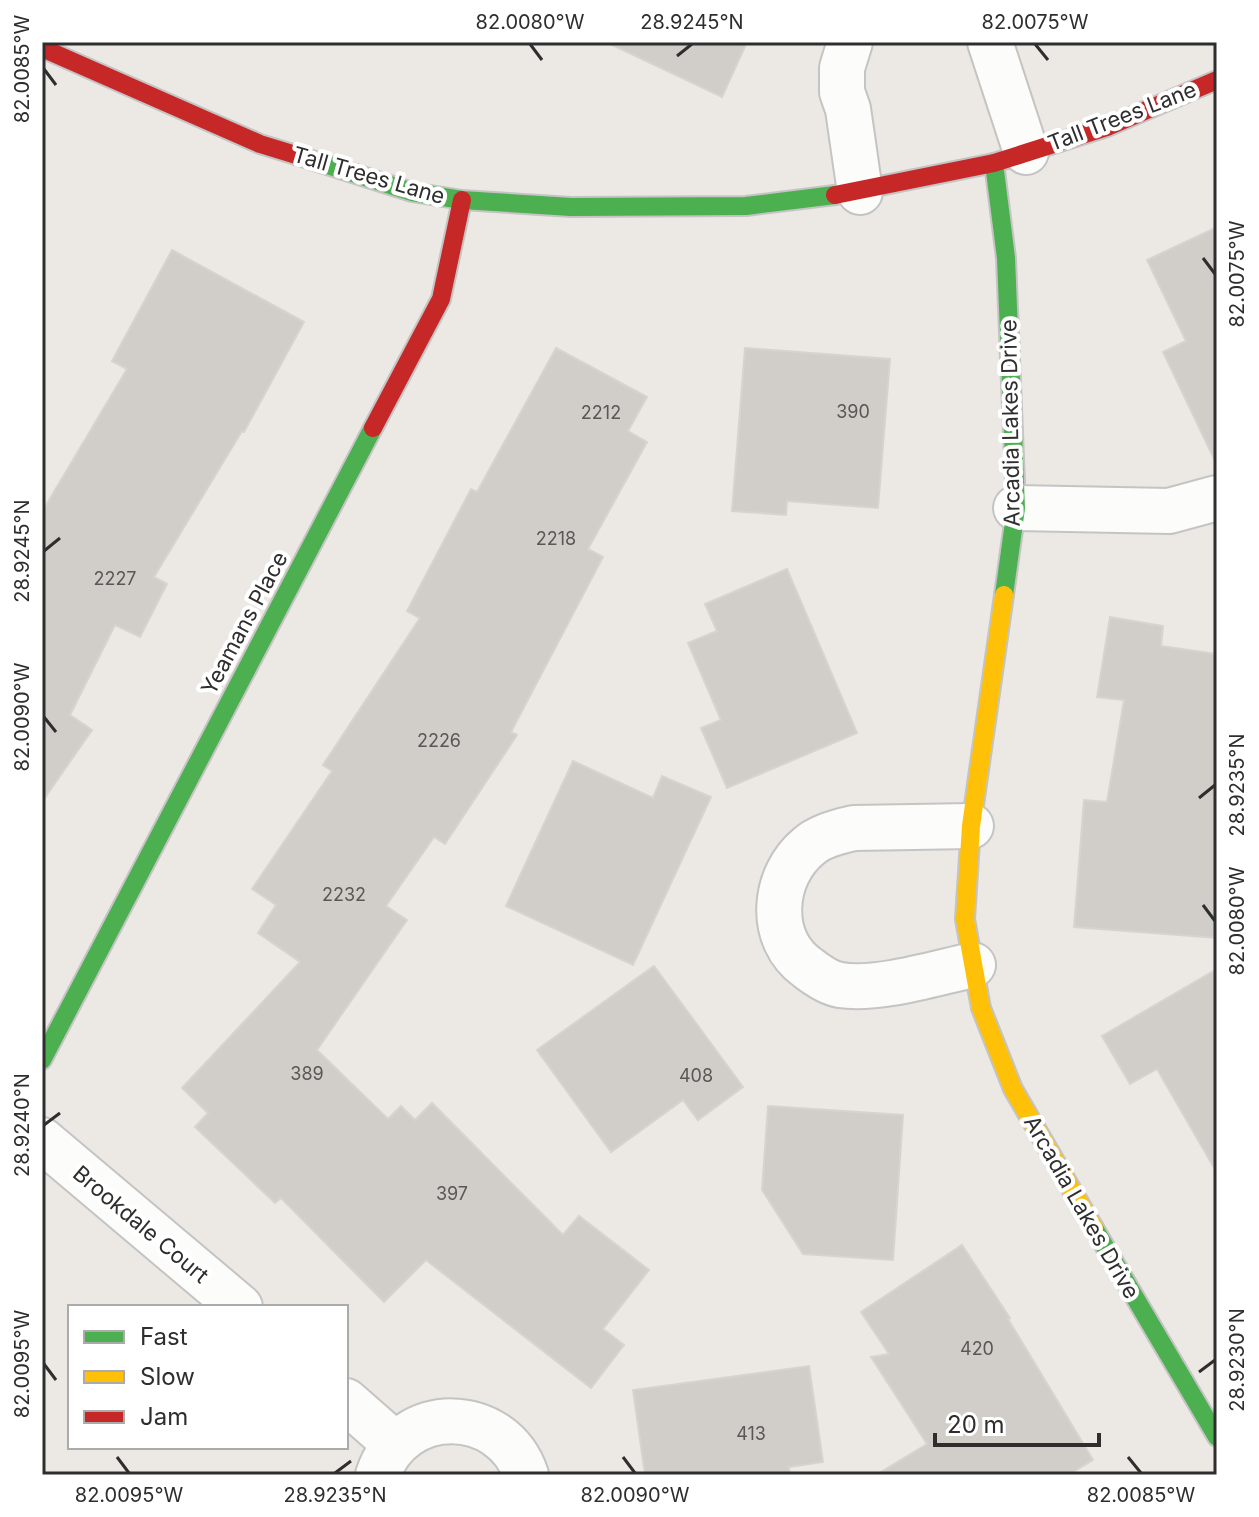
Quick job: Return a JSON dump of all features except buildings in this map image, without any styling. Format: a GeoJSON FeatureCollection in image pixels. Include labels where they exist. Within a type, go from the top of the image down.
{"type":"FeatureCollection","features":[{"type":"Feature","properties":{"kind":"street"},"geometry":{"type":"LineString","coordinates":[[850,42],[842,68],[842,92],[848,109],[860,192]]}},
{"type":"Feature","properties":{"kind":"street","name":"Tall Trees Lane"},"geometry":{"type":"LineString","coordinates":[[990,42],[1010,157]]}},
{"type":"Feature","properties":{"kind":"street","name":"Tall Trees Lane"},"geometry":{"type":"LineString","coordinates":[[42,48],[260,144],[412,192],[462,200],[571,207],[746,206],[860,192],[1010,157],[1107,127],[1217,80]]}},
{"type":"Feature","properties":{"kind":"street","name":"Arcadia Lakes Drive"},"geometry":{"type":"LineString","coordinates":[[1010,157],[1006,258],[1016,508],[971,826],[965,919],[981,1008],[1013,1089],[1217,1437]]}},
{"type":"Feature","properties":{"kind":"street","name":"Yeamans Place"},"geometry":{"type":"LineString","coordinates":[[42,1060],[441,299],[462,200]]}},
{"type":"Feature","properties":{"kind":"street"},"geometry":{"type":"LineString","coordinates":[[1016,508],[1169,511],[1217,498]]}},
{"type":"Feature","properties":{"kind":"street"},"geometry":{"type":"LineString","coordinates":[[971,826],[854,828],[841,830],[810,844],[790,867],[779,899],[779,922],[789,948],[801,964],[822,979],[840,985],[876,984],[973,965]]}},
{"type":"Feature","properties":{"kind":"street","name":"Brookdale Court"},"geometry":{"type":"LineString","coordinates":[[42,1140],[238,1305]]}},
{"type":"Feature","properties":{"kind":"street"},"geometry":{"type":"LineString","coordinates":[[348,1404],[386,1460],[412,1431],[432,1423],[453,1421],[474,1424],[494,1432],[511,1446],[526,1475]]}},
{"type":"Feature","properties":{"kind":"traffic: fast"},"geometry":{"type":"LineString","coordinates":[[296,155],[412,192],[462,200],[571,207],[746,206],[835,195]]}},
{"type":"Feature","properties":{"kind":"traffic: fast"},"geometry":{"type":"LineString","coordinates":[[994,163],[1006,258],[1016,508],[1004,595]]}},
{"type":"Feature","properties":{"kind":"traffic: fast"},"geometry":{"type":"LineString","coordinates":[[42,1060],[373,428]]}},
{"type":"Feature","properties":{"kind":"traffic: fast"},"geometry":{"type":"LineString","coordinates":[[1094,1228],[1217,1437]]}},
{"type":"Feature","properties":{"kind":"traffic: slow"},"geometry":{"type":"LineString","coordinates":[[1004,595],[971,826],[965,919],[981,1008],[1013,1089],[1094,1228]]}},
{"type":"Feature","properties":{"kind":"traffic: jam"},"geometry":{"type":"LineString","coordinates":[[42,48],[260,144],[296,155]]}},
{"type":"Feature","properties":{"kind":"traffic: jam"},"geometry":{"type":"LineString","coordinates":[[835,195],[994,163],[1107,127],[1217,80]]}},
{"type":"Feature","properties":{"kind":"traffic: jam"},"geometry":{"type":"LineString","coordinates":[[373,428],[441,299],[462,200]]}}]}
